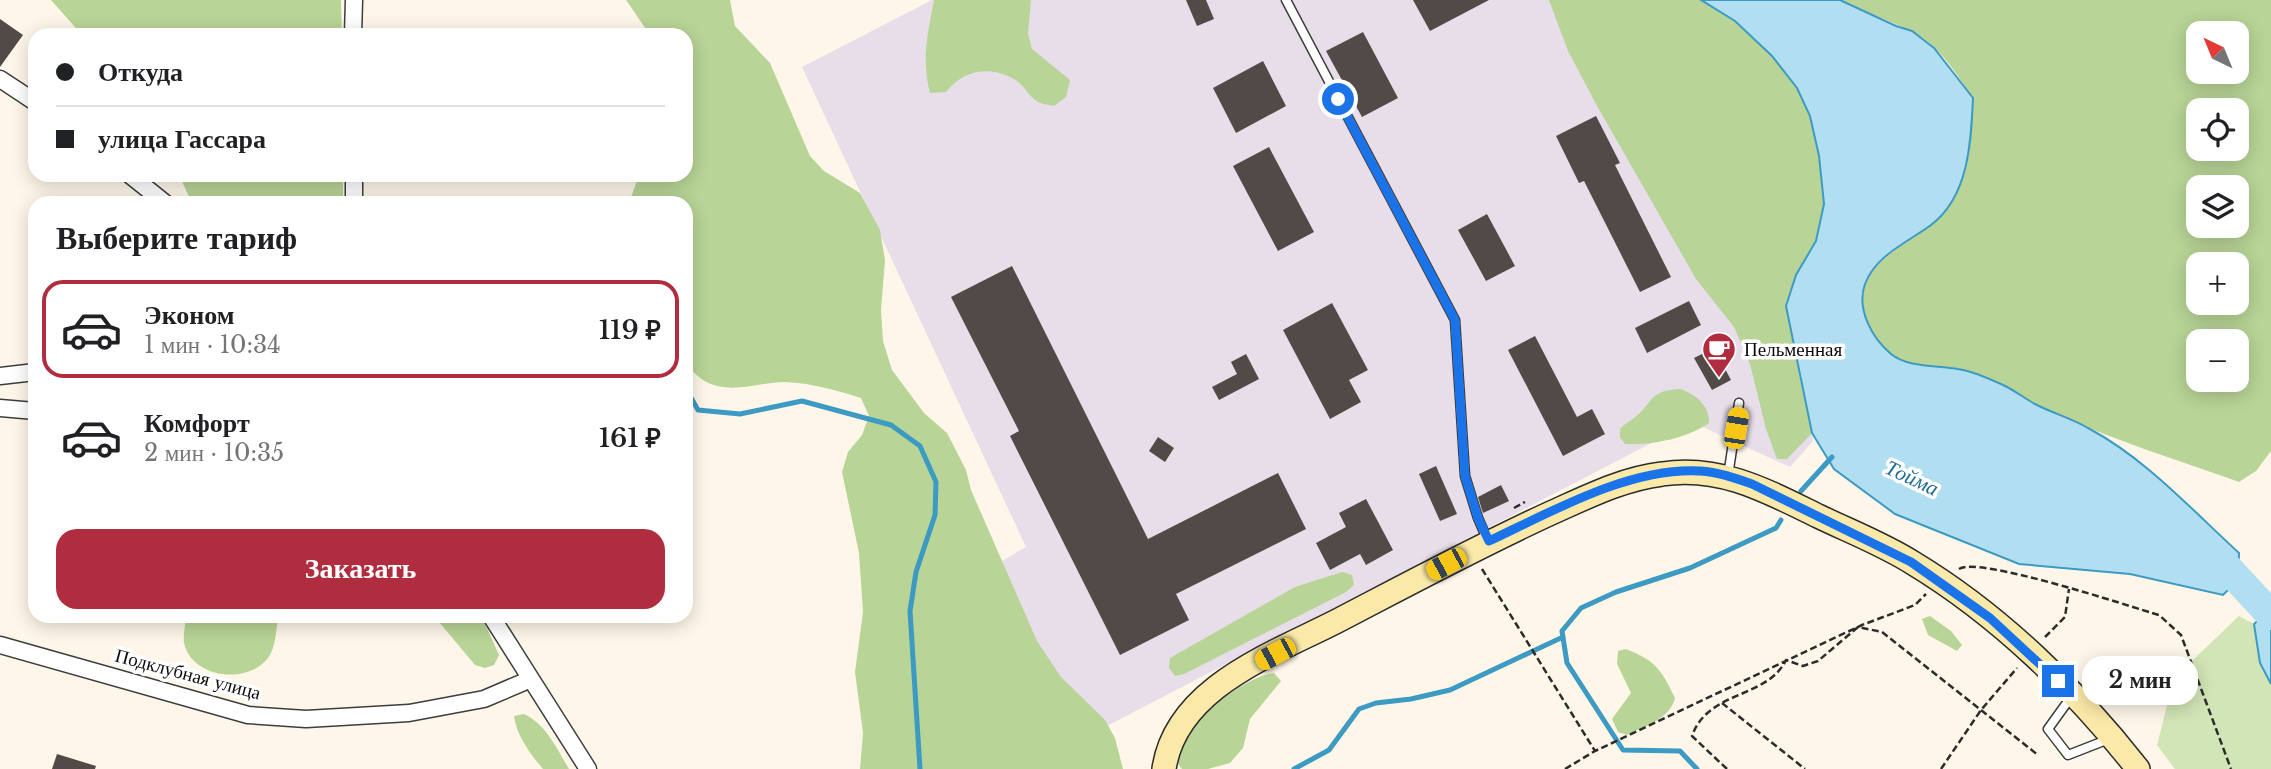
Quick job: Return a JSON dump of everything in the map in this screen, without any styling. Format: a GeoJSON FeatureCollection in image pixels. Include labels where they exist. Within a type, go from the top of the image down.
{"type":"FeatureCollection","features":[{"type":"Feature","properties":{"kind":"main road"},"geometry":{"type":"LineString","coordinates":[[1164,769],[1168,749],[1184,719],[1201,699],[1250,667],[1480,546],[1583,499],[1634,479],[1681,471],[1702,471],[1752,484],[1911,562],[1929,584],[1990,618],[2029,653],[2073,694],[2137,769]]}},
{"type":"Feature","properties":{"kind":"street"},"geometry":{"type":"LineString","coordinates":[[353,28],[354,0]]}},
{"type":"Feature","properties":{"kind":"street"},"geometry":{"type":"LineString","coordinates":[[0,79],[28,97]]}},
{"type":"Feature","properties":{"kind":"street"},"geometry":{"type":"LineString","coordinates":[[139,182],[156,196]]}},
{"type":"Feature","properties":{"kind":"street"},"geometry":{"type":"LineString","coordinates":[[0,376],[28,373]]}},
{"type":"Feature","properties":{"kind":"street"},"geometry":{"type":"LineString","coordinates":[[0,408],[28,410]]}},
{"type":"Feature","properties":{"kind":"street"},"geometry":{"type":"LineString","coordinates":[[495,623],[589,769]]}},
{"type":"Feature","properties":{"kind":"street","name":"Подклубная улица"},"geometry":{"type":"LineString","coordinates":[[0,645],[248,715],[306,719],[409,713],[484,699],[531,679]]}},
{"type":"Feature","properties":{"kind":"lane"},"geometry":{"type":"LineString","coordinates":[[1286,0],[1455,320],[1465,476],[1478,518],[1480,546]]}},
{"type":"Feature","properties":{"kind":"lane"},"geometry":{"type":"LineString","coordinates":[[1728,476],[1740,404]]}},
{"type":"Feature","properties":{"kind":"lane"},"geometry":{"type":"LineString","coordinates":[[2073,694],[2048,729],[2068,755],[2113,738]]}},
{"type":"Feature","properties":{"kind":"path"},"geometry":{"type":"LineString","coordinates":[[1480,546],[1527,642],[1595,751]]}},
{"type":"Feature","properties":{"kind":"path"},"geometry":{"type":"LineString","coordinates":[[1565,769],[1605,746],[1858,626],[1915,605],[1928,593],[1929,584],[1964,565],[1994,568],[2069,589],[2158,615],[2172,625],[2181,635],[2231,769]]}},
{"type":"Feature","properties":{"kind":"path"},"geometry":{"type":"LineString","coordinates":[[1941,769],[1981,710],[2029,653],[2065,617],[2069,589]]}},
{"type":"Feature","properties":{"kind":"path"},"geometry":{"type":"LineString","coordinates":[[1786,660],[1803,666],[1818,661],[1858,626]]}},
{"type":"Feature","properties":{"kind":"path"},"geometry":{"type":"LineString","coordinates":[[1858,626],[1882,632],[2038,755]]}},
{"type":"Feature","properties":{"kind":"path"},"geometry":{"type":"LineString","coordinates":[[1727,769],[1692,736],[1695,726],[1738,692],[1768,682],[1780,673],[1786,660]]}},
{"type":"Feature","properties":{"kind":"path"},"geometry":{"type":"LineString","coordinates":[[1722,703],[1805,769]]}},
{"type":"Feature","properties":{"kind":"shaded area"},"geometry":{"type":"Polygon","coordinates":[[[932,0],[1581,0],[1810,404],[1813,441],[1790,467],[1692,422],[1078,741],[997,564],[1026,547],[802,67],[932,0]]]}},
{"type":"Feature","properties":{"kind":"green space"},"geometry":{"type":"Polygon","coordinates":[[[51,0],[341,0],[342,28],[76,28],[51,0]]]}},
{"type":"Feature","properties":{"kind":"green space"},"geometry":{"type":"Polygon","coordinates":[[[626,0],[730,0],[735,26],[770,63],[810,156],[824,171],[860,193],[880,230],[885,260],[881,310],[883,341],[892,370],[924,413],[947,433],[966,470],[971,490],[1037,641],[1061,677],[1105,720],[1115,738],[1123,769],[860,769],[863,733],[855,672],[863,612],[859,553],[842,472],[848,452],[862,435],[869,416],[861,398],[833,390],[785,382],[723,387],[703,380],[693,372],[693,196],[632,196],[636,182],[693,182],[693,28],[645,28],[626,0]]]}},
{"type":"Feature","properties":{"kind":"green space"},"geometry":{"type":"Polygon","coordinates":[[[934,0],[1031,0],[1028,34],[1032,49],[1070,80],[1066,97],[1054,106],[1041,103],[1014,79],[986,71],[960,79],[946,92],[930,93],[926,58],[934,0]]]}},
{"type":"Feature","properties":{"kind":"green space"},"geometry":{"type":"Polygon","coordinates":[[[1549,0],[1701,0],[1735,21],[1772,56],[1797,88],[1810,116],[1819,156],[1824,204],[1816,241],[1796,275],[1800,378],[1812,433],[1787,459],[1777,459],[1766,429],[1750,364],[1734,327],[1696,279],[1596,104],[1568,51],[1549,0]]]}},
{"type":"Feature","properties":{"kind":"green space"},"geometry":{"type":"Polygon","coordinates":[[[1840,0],[2271,0],[2271,451],[2256,471],[2239,482],[2089,428],[1969,373],[1910,363],[1884,348],[1872,331],[1864,311],[1867,281],[1879,264],[1933,216],[1959,187],[1967,167],[1972,131],[1973,98],[1946,60],[1930,43],[1902,27],[1840,0]]]}},
{"type":"Feature","properties":{"kind":"green space"},"geometry":{"type":"Polygon","coordinates":[[[182,182],[343,182],[343,196],[189,196],[182,182]]]}},
{"type":"Feature","properties":{"kind":"green space"},"geometry":{"type":"Polygon","coordinates":[[[1681,389],[1692,394],[1705,406],[1709,423],[1668,440],[1625,444],[1620,437],[1622,427],[1657,395],[1681,389]]]}},
{"type":"Feature","properties":{"kind":"green space"},"geometry":{"type":"Polygon","coordinates":[[[1342,572],[1352,575],[1354,585],[1346,592],[1184,674],[1175,676],[1169,668],[1170,658],[1295,587],[1342,572]]]}},
{"type":"Feature","properties":{"kind":"green space"},"geometry":{"type":"Polygon","coordinates":[[[1930,616],[1951,631],[1962,645],[1957,651],[1928,635],[1922,619],[1930,616]]]}},
{"type":"Feature","properties":{"kind":"green space"},"geometry":{"type":"Polygon","coordinates":[[[2239,616],[2254,624],[2260,663],[2271,684],[2271,769],[2175,769],[2157,745],[2174,678],[2239,616]]]}},
{"type":"Feature","properties":{"kind":"green space"},"geometry":{"type":"Polygon","coordinates":[[[186,623],[278,623],[273,649],[263,664],[238,674],[211,671],[199,665],[189,655],[184,643],[186,623]]]}},
{"type":"Feature","properties":{"kind":"green space"},"geometry":{"type":"Polygon","coordinates":[[[440,623],[484,623],[499,655],[494,665],[485,668],[475,665],[440,623]]]}},
{"type":"Feature","properties":{"kind":"green space"},"geometry":{"type":"Polygon","coordinates":[[[1626,649],[1656,667],[1675,698],[1662,717],[1627,735],[1618,732],[1612,719],[1631,693],[1617,664],[1618,651],[1626,649]]]}},
{"type":"Feature","properties":{"kind":"green space"},"geometry":{"type":"Polygon","coordinates":[[[1274,673],[1281,681],[1250,719],[1243,748],[1230,763],[1208,769],[1182,769],[1175,760],[1188,733],[1200,719],[1245,684],[1274,673]]]}},
{"type":"Feature","properties":{"kind":"green space"},"geometry":{"type":"Polygon","coordinates":[[[524,714],[545,731],[569,769],[543,769],[538,763],[515,723],[514,716],[524,714]]]}},
{"type":"Feature","properties":{"kind":"water"},"geometry":{"type":"Polygon","coordinates":[[[1701,0],[1840,0],[1912,31],[1934,48],[1973,98],[1966,167],[1944,213],[1885,257],[1870,274],[1865,284],[1863,303],[1864,313],[1872,331],[1891,354],[1906,362],[1963,370],[1987,378],[2041,407],[2082,424],[2129,454],[2239,553],[2238,580],[2223,595],[2130,574],[2019,564],[1895,514],[1834,469],[1812,433],[1786,306],[1796,275],[1816,241],[1824,204],[1819,156],[1810,116],[1797,88],[1772,56],[1735,21],[1701,0]]]}},
{"type":"Feature","properties":{"kind":"water"},"geometry":{"type":"Polygon","coordinates":[[[2271,608],[2271,684],[2260,663],[2254,624],[2271,608]]]}},
{"type":"Feature","properties":{"kind":"building"},"geometry":{"type":"Polygon","coordinates":[[[1186,0],[1206,0],[1214,19],[1197,26],[1186,0]]]}},
{"type":"Feature","properties":{"kind":"building"},"geometry":{"type":"Polygon","coordinates":[[[1413,0],[1489,0],[1430,31],[1413,0]]]}},
{"type":"Feature","properties":{"kind":"building"},"geometry":{"type":"Polygon","coordinates":[[[0,19],[23,35],[0,67],[0,19]]]}},
{"type":"Feature","properties":{"kind":"building"},"geometry":{"type":"Polygon","coordinates":[[[1363,32],[1398,98],[1362,117],[1326,51],[1363,32]]]}},
{"type":"Feature","properties":{"kind":"building"},"geometry":{"type":"Polygon","coordinates":[[[1263,61],[1286,106],[1236,133],[1213,88],[1263,61]]]}},
{"type":"Feature","properties":{"kind":"building"},"geometry":{"type":"Polygon","coordinates":[[[1596,116],[1620,163],[1615,165],[1671,277],[1640,292],[1584,181],[1579,183],[1556,136],[1596,116]]]}},
{"type":"Feature","properties":{"kind":"building"},"geometry":{"type":"Polygon","coordinates":[[[1269,147],[1314,232],[1278,251],[1233,166],[1269,147]]]}},
{"type":"Feature","properties":{"kind":"building"},"geometry":{"type":"Polygon","coordinates":[[[1487,214],[1515,266],[1486,281],[1458,230],[1487,214]]]}},
{"type":"Feature","properties":{"kind":"building"},"geometry":{"type":"Polygon","coordinates":[[[1012,266],[1148,539],[1278,473],[1306,529],[1176,594],[1189,620],[1120,655],[1010,436],[1019,431],[951,297],[1012,266]]]}},
{"type":"Feature","properties":{"kind":"building"},"geometry":{"type":"Polygon","coordinates":[[[1689,301],[1701,325],[1647,353],[1635,328],[1689,301]]]}},
{"type":"Feature","properties":{"kind":"building"},"geometry":{"type":"Polygon","coordinates":[[[1332,303],[1368,370],[1349,380],[1361,402],[1330,419],[1283,330],[1332,303]]]}},
{"type":"Feature","properties":{"kind":"building"},"geometry":{"type":"Polygon","coordinates":[[[1535,336],[1577,417],[1592,409],[1605,434],[1563,456],[1508,350],[1535,336]]]}},
{"type":"Feature","properties":{"kind":"building"},"geometry":{"type":"Polygon","coordinates":[[[1714,348],[1731,380],[1712,390],[1694,358],[1714,348]]]}},
{"type":"Feature","properties":{"kind":"building"},"geometry":{"type":"Polygon","coordinates":[[[1246,354],[1259,379],[1219,400],[1212,387],[1237,374],[1231,362],[1246,354]]]}},
{"type":"Feature","properties":{"kind":"building"},"geometry":{"type":"Polygon","coordinates":[[[1158,437],[1174,448],[1165,462],[1149,451],[1158,437]]]}},
{"type":"Feature","properties":{"kind":"building"},"geometry":{"type":"Polygon","coordinates":[[[1436,466],[1457,514],[1440,521],[1419,474],[1436,466]]]}},
{"type":"Feature","properties":{"kind":"building"},"geometry":{"type":"Polygon","coordinates":[[[1501,485],[1509,501],[1483,513],[1478,497],[1501,485]]]}},
{"type":"Feature","properties":{"kind":"building"},"geometry":{"type":"Polygon","coordinates":[[[1366,499],[1393,550],[1366,565],[1360,554],[1330,570],[1316,543],[1346,527],[1339,513],[1366,499]]]}},
{"type":"Feature","properties":{"kind":"building"},"geometry":{"type":"Polygon","coordinates":[[[57,754],[96,766],[95,769],[52,769],[57,754]]]}},
{"type":"Feature","properties":{"kind":"waterway"},"geometry":{"type":"LineString","coordinates":[[693,401],[698,410],[740,414],[802,401],[891,425],[920,446],[936,482],[935,515],[916,572],[910,611],[920,769]]}},
{"type":"Feature","properties":{"kind":"waterway"},"geometry":{"type":"LineString","coordinates":[[1801,491],[1832,457]]}},
{"type":"Feature","properties":{"kind":"waterway"},"geometry":{"type":"LineString","coordinates":[[1697,769],[1680,751],[1623,750],[1567,663],[1562,631],[1581,608],[1616,592],[1690,568],[1776,528],[1781,520]]}},
{"type":"Feature","properties":{"kind":"waterway","name":"Тойма"},"geometry":{"type":"LineString","coordinates":[[2209,554],[2219,559],[2271,615]]}},
{"type":"Feature","properties":{"kind":"waterway"},"geometry":{"type":"LineString","coordinates":[[1294,769],[1329,750],[1359,709],[1376,703],[1411,699],[1450,690],[1563,637]]}},
{"type":"Feature","properties":{"kind":"place","name":"Пельменная"},"geometry":{"type":"Point","coordinates":[1719,379]}},
{"type":"Feature","properties":{"kind":"route"},"geometry":{"type":"LineString","coordinates":[[1338,99],[1455,320],[1465,476],[1478,518],[1489,541],[1634,479],[1681,471],[1702,471],[1728,476],[1752,484],[1911,562],[1990,618],[2058,681]]}}]}
